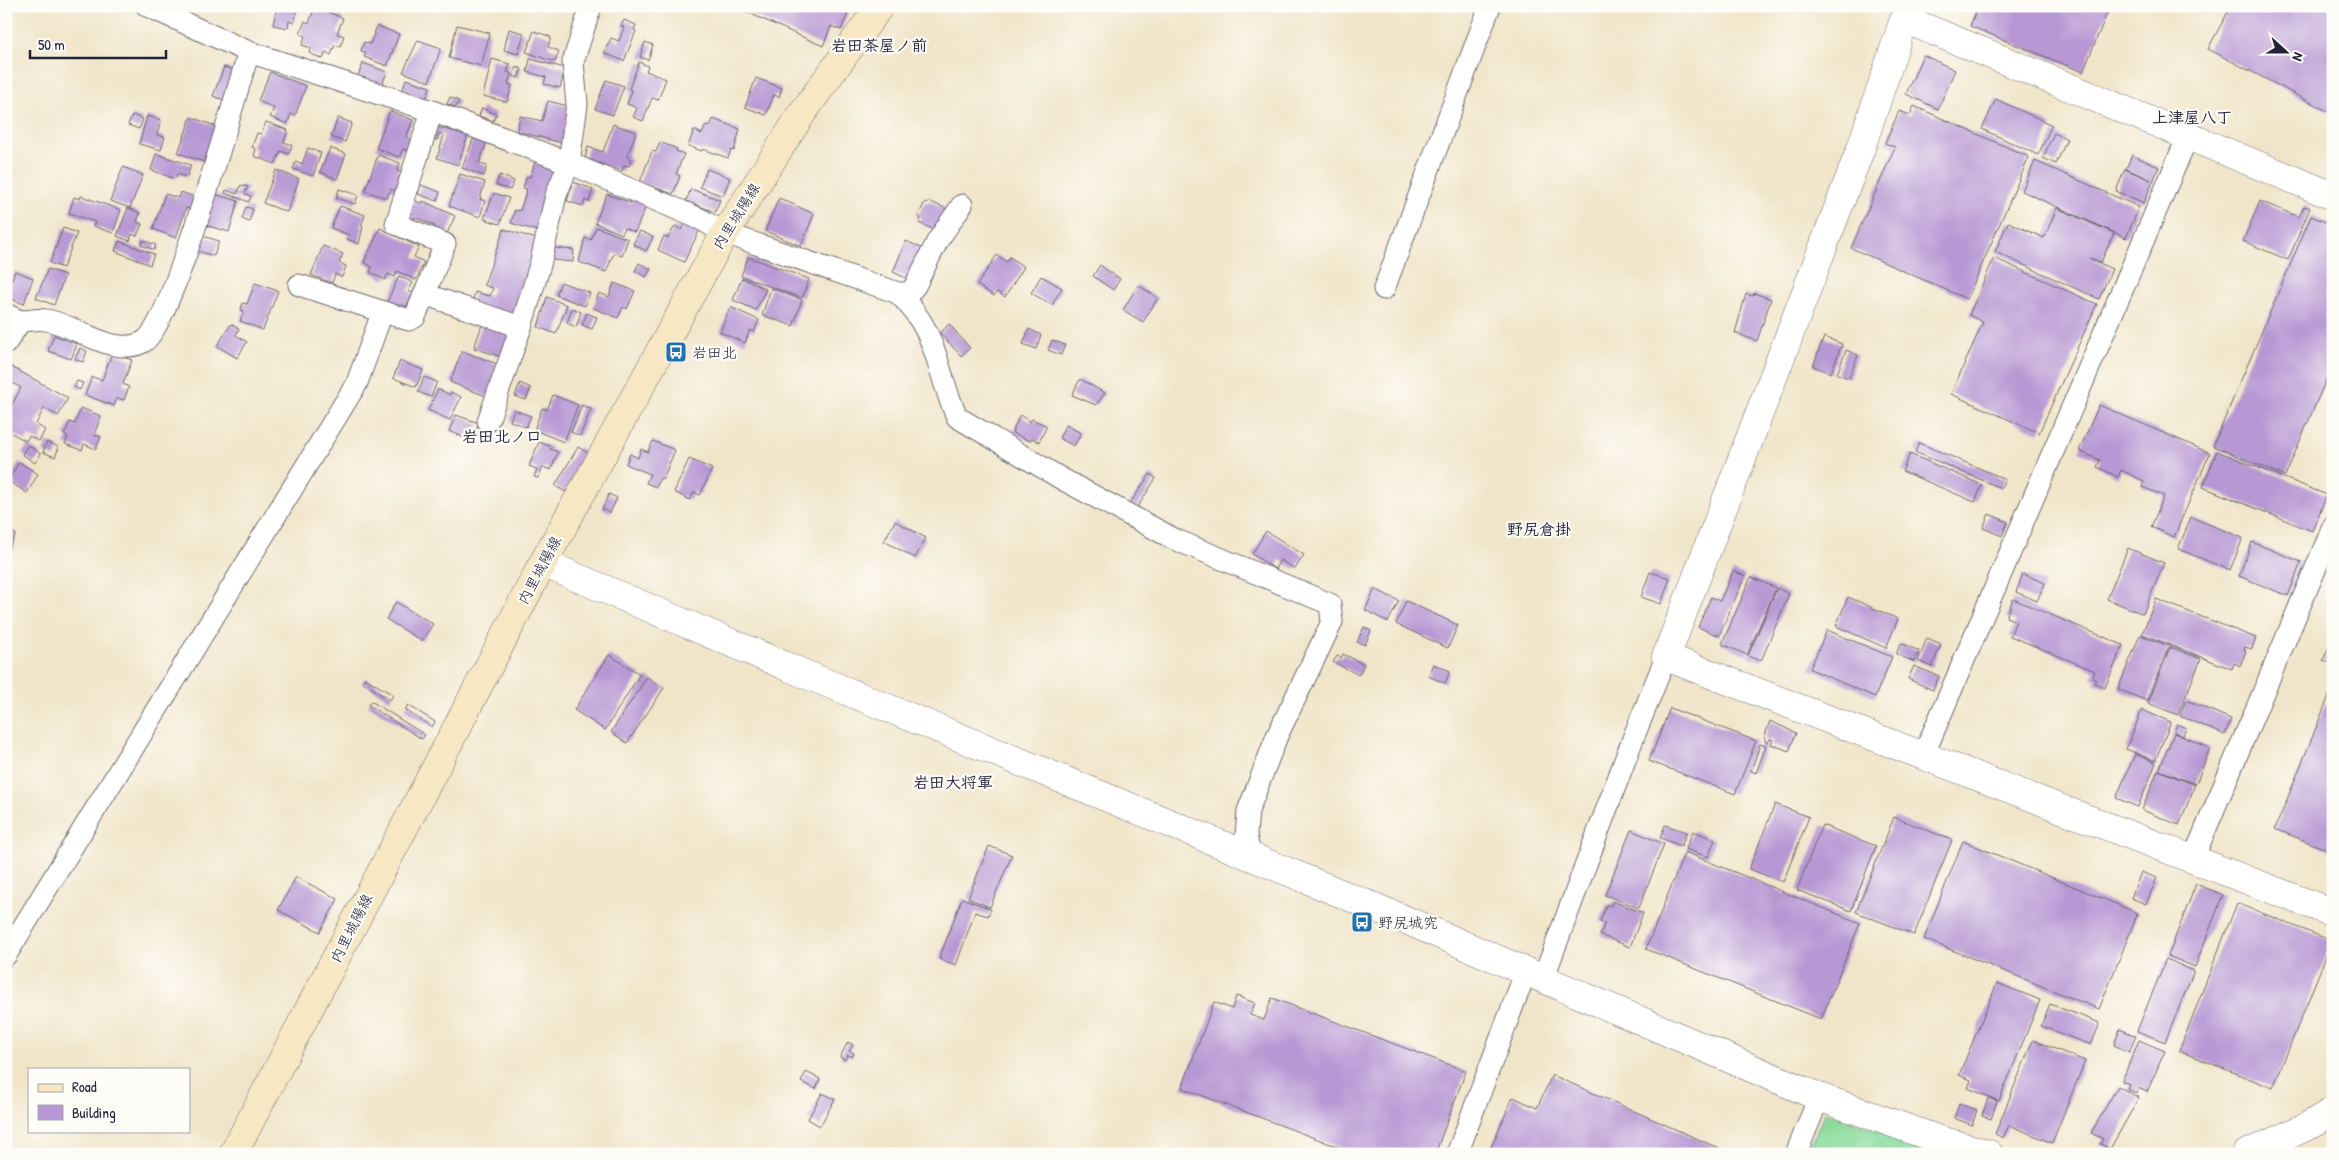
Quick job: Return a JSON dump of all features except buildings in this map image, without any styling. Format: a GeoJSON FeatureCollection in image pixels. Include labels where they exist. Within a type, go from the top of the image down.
{"type":"FeatureCollection","features":[{"type":"Feature","properties":{"kind":"main road","name":"内里城陽線"},"geometry":{"type":"LineString","coordinates":[[234,1154],[543,563],[725,233],[802,112],[880,6]]}},
{"type":"Feature","properties":{"kind":"street"},"geometry":{"type":"LineString","coordinates":[[147,6],[249,52],[432,111],[569,163],[700,219],[725,233],[898,293],[909,293],[915,286],[938,240],[962,205]]}},
{"type":"Feature","properties":{"kind":"street"},"geometry":{"type":"LineString","coordinates":[[488,421],[521,327],[540,265],[556,195],[569,163],[577,104],[574,62],[591,6]]}},
{"type":"Feature","properties":{"kind":"street"},"geometry":{"type":"LineString","coordinates":[[1384,290],[1490,6]]}},
{"type":"Feature","properties":{"kind":"street"},"geometry":{"type":"LineString","coordinates":[[1457,1154],[1534,975],[1666,657],[1861,148],[1906,13],[2188,136],[2333,196]]}},
{"type":"Feature","properties":{"kind":"street"},"geometry":{"type":"LineString","coordinates":[[6,343],[13,318],[46,320],[110,344],[127,346],[144,342],[155,330],[185,259],[249,52]]}},
{"type":"Feature","properties":{"kind":"street"},"geometry":{"type":"LineString","coordinates":[[299,285],[382,313],[409,320],[415,317],[444,244],[396,224],[432,111]]}},
{"type":"Feature","properties":{"kind":"street"},"geometry":{"type":"LineString","coordinates":[[1924,754],[2188,136]]}},
{"type":"Feature","properties":{"kind":"street"},"geometry":{"type":"LineString","coordinates":[[898,293],[910,304],[927,330],[937,353],[957,417],[1062,479],[1174,539],[1330,604],[1332,622],[1277,736],[1248,812],[1246,835],[1250,855]]}},
{"type":"Feature","properties":{"kind":"street"},"geometry":{"type":"LineString","coordinates":[[424,294],[521,327]]}},
{"type":"Feature","properties":{"kind":"street"},"geometry":{"type":"LineString","coordinates":[[6,955],[357,384],[382,313]]}},
{"type":"Feature","properties":{"kind":"street"},"geometry":{"type":"LineString","coordinates":[[2193,859],[2333,527]]}},
{"type":"Feature","properties":{"kind":"street"},"geometry":{"type":"LineString","coordinates":[[543,563],[800,672],[1250,855],[1820,1097],[1937,1139],[1989,1154]]}},
{"type":"Feature","properties":{"kind":"street"},"geometry":{"type":"LineString","coordinates":[[1666,657],[1924,754],[2333,913]]}},
{"type":"Feature","properties":{"kind":"street"},"geometry":{"type":"LineString","coordinates":[[1796,1154],[1820,1097]]}},
{"type":"Feature","properties":{"kind":"street"},"geometry":{"type":"LineString","coordinates":[[2246,1154],[2308,1126],[2333,1111]]}},
{"type":"Feature","properties":{"kind":"green space"},"geometry":{"type":"Polygon","coordinates":[[[1825,1112],[1945,1154],[1807,1154],[1825,1112]]]}},
{"type":"Feature","properties":{"kind":"place","name":"岩田北"},"geometry":{"type":"Point","coordinates":[676,352]}},
{"type":"Feature","properties":{"kind":"place","name":"野尻城究"},"geometry":{"type":"Point","coordinates":[1362,922]}},
{"type":"Feature","properties":{"kind":"district","name":"岩田茶屋ノ前"},"geometry":{"type":"Point","coordinates":[879,45]}},
{"type":"Feature","properties":{"kind":"district","name":"上津屋八丁"},"geometry":{"type":"Point","coordinates":[2192,117]}},
{"type":"Feature","properties":{"kind":"district","name":"岩田北ノ口"},"geometry":{"type":"Point","coordinates":[502,436]}},
{"type":"Feature","properties":{"kind":"district","name":"野尻倉掛"},"geometry":{"type":"Point","coordinates":[1539,529]}},
{"type":"Feature","properties":{"kind":"district","name":"岩田大将軍"},"geometry":{"type":"Point","coordinates":[953,782]}}]}
